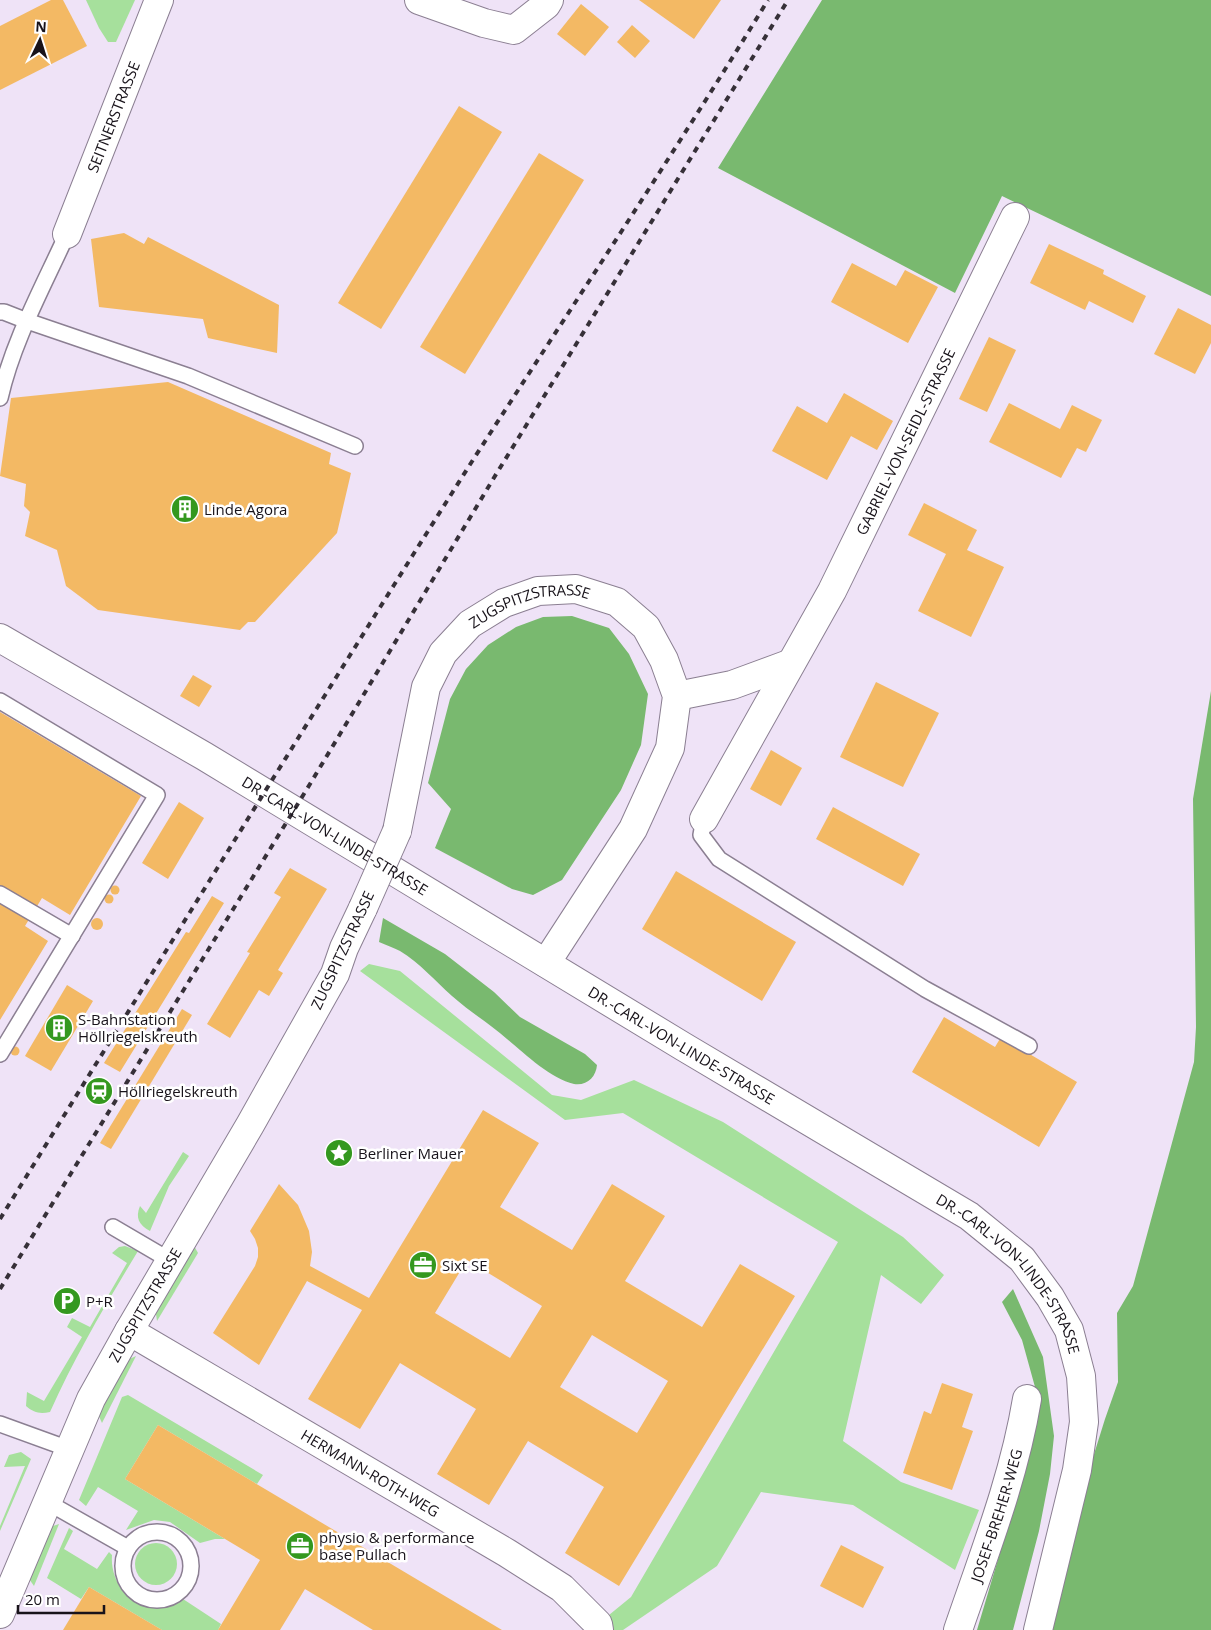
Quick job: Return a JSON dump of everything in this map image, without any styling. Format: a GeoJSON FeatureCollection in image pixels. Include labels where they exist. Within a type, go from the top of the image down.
{"type":"FeatureCollection","features":[{"type":"Feature","properties":{"kind":"street","name":"SEITNERSTRASSE"},"geometry":{"type":"LineString","coordinates":[[67,234],[160,0]]}},
{"type":"Feature","properties":{"kind":"street"},"geometry":{"type":"LineString","coordinates":[[419,0],[484,23],[514,30],[546,5],[549,0]]}},
{"type":"Feature","properties":{"kind":"street","name":"GABRIEL-VON-SEIDL-STRASSE"},"geometry":{"type":"LineString","coordinates":[[704,820],[789,664],[832,590],[1015,217]]}},
{"type":"Feature","properties":{"kind":"street","name":"ZUGSPITZSTRASSE"},"geometry":{"type":"LineString","coordinates":[[0,1614],[92,1399],[129,1331],[250,1125],[334,974],[396,831],[426,687],[443,653],[470,624],[504,603],[538,591],[576,589],[617,602],[646,627],[664,660],[677,696],[670,748],[634,829],[546,964]]}},
{"type":"Feature","properties":{"kind":"street","name":"DR.-CARL-VON-LINDE-STRASSE"},"geometry":{"type":"LineString","coordinates":[[0,638],[204,756],[546,964],[969,1216],[1022,1259],[1050,1297],[1070,1330],[1081,1376],[1084,1422],[1077,1470],[1038,1630]]}},
{"type":"Feature","properties":{"kind":"street"},"geometry":{"type":"LineString","coordinates":[[677,696],[732,686],[789,664]]}},
{"type":"Feature","properties":{"kind":"street","name":"HERMANN-ROTH-WEG"},"geometry":{"type":"LineString","coordinates":[[129,1331],[384,1472],[511,1548],[562,1588],[598,1624],[600,1630]]}},
{"type":"Feature","properties":{"kind":"street","name":"JOSEF-BREHER-WEG"},"geometry":{"type":"LineString","coordinates":[[958,1630],[998,1515],[1022,1431],[1027,1399]]}},
{"type":"Feature","properties":{"kind":"lane"},"geometry":{"type":"LineString","coordinates":[[0,398],[6,374],[27,321],[67,234]]}},
{"type":"Feature","properties":{"kind":"lane"},"geometry":{"type":"LineString","coordinates":[[0,312],[188,376],[355,446]]}},
{"type":"Feature","properties":{"kind":"lane"},"geometry":{"type":"LineString","coordinates":[[0,700],[157,795],[0,1054]]}},
{"type":"Feature","properties":{"kind":"lane"},"geometry":{"type":"LineString","coordinates":[[704,820],[701,836],[719,859],[925,988],[1029,1046]]}},
{"type":"Feature","properties":{"kind":"lane"},"geometry":{"type":"LineString","coordinates":[[0,894],[72,936]]}},
{"type":"Feature","properties":{"kind":"lane"},"geometry":{"type":"LineString","coordinates":[[113,1227],[171,1261]]}},
{"type":"Feature","properties":{"kind":"lane"},"geometry":{"type":"LineString","coordinates":[[0,1424],[69,1449]]}},
{"type":"Feature","properties":{"kind":"lane"},"geometry":{"type":"LineString","coordinates":[[47,1502],[128,1548]]}},
{"type":"Feature","properties":{"kind":"lane"},"geometry":{"type":"LineString","coordinates":[[152,1532],[163,1532],[172,1535],[181,1542],[188,1552],[191,1564],[190,1575],[179,1591],[169,1597],[157,1600],[146,1598],[135,1592],[127,1584],[124,1576],[122,1564],[128,1548],[140,1536],[152,1532]]}},
{"type":"Feature","properties":{"kind":"green space"},"geometry":{"type":"Polygon","coordinates":[[[86,0],[135,0],[116,42],[108,42],[86,0]]]}},
{"type":"Feature","properties":{"kind":"green space"},"geometry":{"type":"Polygon","coordinates":[[[822,0],[1211,0],[1211,296],[1002,196],[955,293],[718,168],[822,0]]]}},
{"type":"Feature","properties":{"kind":"green space"},"geometry":{"type":"Polygon","coordinates":[[[572,616],[609,628],[629,654],[648,694],[641,745],[621,790],[562,880],[533,895],[512,889],[435,848],[451,809],[428,783],[450,699],[466,669],[488,645],[516,627],[543,617],[572,616]]]}},
{"type":"Feature","properties":{"kind":"green space"},"geometry":{"type":"Polygon","coordinates":[[[1211,691],[1211,1630],[1048,1630],[1070,1531],[1118,1382],[1117,1313],[1133,1286],[1194,1062],[1196,1027],[1193,799],[1211,691]]]}},
{"type":"Feature","properties":{"kind":"green space"},"geometry":{"type":"Polygon","coordinates":[[[383,918],[445,954],[494,992],[520,1017],[585,1054],[597,1065],[593,1077],[583,1084],[574,1084],[556,1077],[539,1065],[459,1002],[414,961],[400,951],[379,942],[383,918]]]}},
{"type":"Feature","properties":{"kind":"green space"},"geometry":{"type":"Polygon","coordinates":[[[369,964],[400,971],[552,1095],[581,1100],[634,1080],[723,1122],[903,1237],[944,1275],[921,1304],[881,1275],[843,1441],[901,1482],[979,1510],[955,1570],[853,1505],[761,1492],[717,1566],[623,1630],[614,1630],[609,1615],[631,1597],[838,1242],[623,1113],[565,1120],[360,971],[369,964]]]}},
{"type":"Feature","properties":{"kind":"green space"},"geometry":{"type":"Polygon","coordinates":[[[183,1152],[189,1156],[169,1186],[150,1231],[139,1221],[140,1206],[146,1213],[183,1152]]]}},
{"type":"Feature","properties":{"kind":"green space"},"geometry":{"type":"Polygon","coordinates":[[[193,1244],[198,1253],[157,1321],[155,1307],[193,1244]]]}},
{"type":"Feature","properties":{"kind":"green space"},"geometry":{"type":"Polygon","coordinates":[[[125,1246],[138,1251],[80,1350],[50,1412],[34,1412],[26,1406],[27,1392],[44,1401],[82,1337],[67,1327],[72,1318],[90,1327],[127,1263],[112,1253],[119,1247],[125,1246]]]}},
{"type":"Feature","properties":{"kind":"green space"},"geometry":{"type":"Polygon","coordinates":[[[1013,1289],[1043,1357],[1054,1436],[1050,1474],[1039,1531],[1013,1630],[977,1630],[1034,1438],[1035,1387],[1022,1340],[1002,1302],[1013,1289]]]}},
{"type":"Feature","properties":{"kind":"green space"},"geometry":{"type":"Polygon","coordinates":[[[136,1356],[102,1423],[97,1412],[121,1363],[136,1356]]]}},
{"type":"Feature","properties":{"kind":"green space"},"geometry":{"type":"Polygon","coordinates":[[[128,1395],[263,1475],[257,1484],[158,1425],[125,1479],[225,1539],[215,1539],[200,1543],[170,1522],[154,1520],[126,1530],[138,1511],[98,1487],[86,1506],[79,1500],[122,1397],[128,1395]]]}},
{"type":"Feature","properties":{"kind":"green space"},"geometry":{"type":"Polygon","coordinates":[[[21,1452],[31,1459],[0,1531],[0,1526],[25,1466],[4,1467],[9,1455],[21,1452]]]}},
{"type":"Feature","properties":{"kind":"green space"},"geometry":{"type":"Polygon","coordinates":[[[59,1524],[34,1586],[27,1576],[47,1528],[59,1524]]]}},
{"type":"Feature","properties":{"kind":"green space"},"geometry":{"type":"Polygon","coordinates":[[[69,1528],[73,1531],[64,1549],[97,1569],[109,1552],[112,1555],[116,1580],[126,1595],[133,1600],[140,1604],[158,1606],[183,1599],[221,1624],[218,1630],[162,1630],[89,1587],[81,1599],[47,1578],[69,1528]]]}},
{"type":"Feature","properties":{"kind":"green space"},"geometry":{"type":"Polygon","coordinates":[[[156,1543],[171,1549],[177,1564],[171,1579],[156,1585],[141,1579],[135,1564],[141,1549],[156,1543]]]}},
{"type":"Feature","properties":{"kind":"building"},"geometry":{"type":"Polygon","coordinates":[[[51,0],[63,0],[87,46],[0,90],[0,26],[51,0]]]}},
{"type":"Feature","properties":{"kind":"building"},"geometry":{"type":"Polygon","coordinates":[[[639,0],[721,0],[694,39],[639,0]]]}},
{"type":"Feature","properties":{"kind":"building"},"geometry":{"type":"Polygon","coordinates":[[[581,4],[609,27],[585,56],[557,34],[581,4]]]}},
{"type":"Feature","properties":{"kind":"building"},"geometry":{"type":"Polygon","coordinates":[[[632,25],[650,41],[635,58],[617,42],[632,25]]]}},
{"type":"Feature","properties":{"kind":"building"},"geometry":{"type":"Polygon","coordinates":[[[459,106],[502,132],[381,329],[338,303],[459,106]]]}},
{"type":"Feature","properties":{"kind":"building"},"geometry":{"type":"Polygon","coordinates":[[[539,153],[584,180],[465,374],[420,347],[539,153]]]}},
{"type":"Feature","properties":{"kind":"building"},"geometry":{"type":"Polygon","coordinates":[[[124,233],[144,244],[148,237],[279,305],[277,353],[208,338],[203,319],[99,307],[91,239],[124,233]]]}},
{"type":"Feature","properties":{"kind":"building"},"geometry":{"type":"Polygon","coordinates":[[[1049,244],[1104,270],[1103,274],[1146,296],[1133,323],[1089,301],[1085,310],[1030,283],[1049,244]]]}},
{"type":"Feature","properties":{"kind":"building"},"geometry":{"type":"Polygon","coordinates":[[[852,263],[896,286],[905,270],[938,287],[908,343],[831,302],[852,263]]]}},
{"type":"Feature","properties":{"kind":"building"},"geometry":{"type":"Polygon","coordinates":[[[1178,308],[1211,325],[1211,343],[1195,374],[1154,354],[1178,308]]]}},
{"type":"Feature","properties":{"kind":"building"},"geometry":{"type":"Polygon","coordinates":[[[989,337],[1016,350],[987,412],[959,399],[989,337]]]}},
{"type":"Feature","properties":{"kind":"building","name":"Linde Agora"},"geometry":{"type":"Polygon","coordinates":[[[168,382],[331,453],[329,464],[351,473],[337,533],[255,622],[248,622],[240,630],[98,610],[66,586],[57,550],[25,536],[30,512],[24,506],[26,484],[0,476],[11,398],[168,382]]]}},
{"type":"Feature","properties":{"kind":"building"},"geometry":{"type":"Polygon","coordinates":[[[844,393],[893,421],[877,450],[851,436],[827,480],[772,451],[797,406],[827,423],[844,393]]]}},
{"type":"Feature","properties":{"kind":"building"},"geometry":{"type":"Polygon","coordinates":[[[1009,403],[1060,429],[1072,405],[1102,420],[1086,452],[1077,448],[1061,478],[989,442],[1009,403]]]}},
{"type":"Feature","properties":{"kind":"building"},"geometry":{"type":"Polygon","coordinates":[[[924,503],[977,530],[967,550],[1004,567],[971,637],[918,611],[946,554],[908,535],[924,503]]]}},
{"type":"Feature","properties":{"kind":"building"},"geometry":{"type":"Polygon","coordinates":[[[193,675],[212,686],[199,707],[180,696],[193,675]]]}},
{"type":"Feature","properties":{"kind":"building"},"geometry":{"type":"Polygon","coordinates":[[[876,682],[939,713],[903,787],[840,757],[876,682]]]}},
{"type":"Feature","properties":{"kind":"building"},"geometry":{"type":"Polygon","coordinates":[[[0,712],[141,796],[70,915],[42,898],[25,926],[48,941],[0,1020],[0,712]]]}},
{"type":"Feature","properties":{"kind":"building"},"geometry":{"type":"Polygon","coordinates":[[[771,750],[802,768],[781,806],[750,789],[771,750]]]}},
{"type":"Feature","properties":{"kind":"building"},"geometry":{"type":"Polygon","coordinates":[[[179,802],[204,818],[168,879],[142,863],[179,802]]]}},
{"type":"Feature","properties":{"kind":"building"},"geometry":{"type":"Polygon","coordinates":[[[833,807],[920,854],[903,886],[816,839],[833,807]]]}},
{"type":"Feature","properties":{"kind":"building"},"geometry":{"type":"Polygon","coordinates":[[[290,868],[327,889],[278,970],[283,973],[269,996],[259,990],[230,1038],[207,1024],[250,953],[247,952],[281,897],[274,893],[290,868]]]}},
{"type":"Feature","properties":{"kind":"building"},"geometry":{"type":"Polygon","coordinates":[[[676,871],[796,942],[762,1001],[642,929],[676,871]]]}},
{"type":"Feature","properties":{"kind":"building"},"geometry":{"type":"Polygon","coordinates":[[[115,885],[120,890],[115,895],[110,890],[115,885]]]}},
{"type":"Feature","properties":{"kind":"building"},"geometry":{"type":"Polygon","coordinates":[[[109,894],[114,899],[109,904],[104,899],[109,894]]]}},
{"type":"Feature","properties":{"kind":"building"},"geometry":{"type":"Polygon","coordinates":[[[212,896],[224,903],[120,1072],[104,1063],[186,932],[189,933],[212,896]]]}},
{"type":"Feature","properties":{"kind":"building"},"geometry":{"type":"Polygon","coordinates":[[[95,918],[99,918],[103,924],[99,930],[95,930],[91,926],[91,922],[95,918]]]}},
{"type":"Feature","properties":{"kind":"building","name":"S-Bahnstation Höllriegelskreuth"},"geometry":{"type":"Polygon","coordinates":[[[67,985],[93,1001],[51,1071],[25,1056],[67,985]]]}},
{"type":"Feature","properties":{"kind":"building"},"geometry":{"type":"Polygon","coordinates":[[[182,1009],[192,1015],[111,1149],[100,1143],[182,1009]]]}},
{"type":"Feature","properties":{"kind":"building"},"geometry":{"type":"Polygon","coordinates":[[[944,1017],[995,1047],[1001,1037],[1077,1082],[1039,1147],[912,1072],[944,1017]]]}},
{"type":"Feature","properties":{"kind":"building"},"geometry":{"type":"Polygon","coordinates":[[[15,1046],[20,1051],[15,1056],[10,1051],[15,1046]]]}},
{"type":"Feature","properties":{"kind":"building"},"geometry":{"type":"Polygon","coordinates":[[[483,1110],[539,1143],[500,1207],[572,1250],[612,1184],[665,1216],[625,1281],[702,1327],[740,1264],[795,1296],[619,1586],[565,1553],[604,1487],[528,1441],[489,1505],[437,1474],[476,1409],[400,1363],[360,1429],[308,1399],[362,1310],[307,1281],[259,1365],[213,1333],[255,1266],[258,1248],[250,1231],[279,1184],[298,1205],[309,1231],[312,1252],[310,1266],[369,1298],[483,1110]],[[467,1260],[435,1313],[510,1358],[542,1306],[467,1260]],[[592,1335],[560,1387],[637,1433],[668,1381],[592,1335]]]}},
{"type":"Feature","properties":{"kind":"building"},"geometry":{"type":"Polygon","coordinates":[[[942,1383],[973,1394],[962,1427],[973,1431],[952,1490],[903,1473],[924,1411],[931,1414],[942,1383]]]}},
{"type":"Feature","properties":{"kind":"building"},"geometry":{"type":"Polygon","coordinates":[[[158,1425],[502,1630],[373,1630],[305,1589],[280,1630],[218,1630],[260,1560],[125,1479],[158,1425]]]}},
{"type":"Feature","properties":{"kind":"building"},"geometry":{"type":"Polygon","coordinates":[[[841,1545],[884,1567],[863,1608],[820,1586],[841,1545]]]}},
{"type":"Feature","properties":{"kind":"building"},"geometry":{"type":"Polygon","coordinates":[[[89,1587],[162,1630],[63,1630],[89,1587]]]}},
{"type":"Feature","properties":{"kind":"railway"},"geometry":{"type":"LineString","coordinates":[[0,1219],[471,463],[658,175],[768,0]]}},
{"type":"Feature","properties":{"kind":"railway"},"geometry":{"type":"LineString","coordinates":[[0,1289],[310,784],[495,476],[788,0]]}},
{"type":"Feature","properties":{"kind":"place","name":"Linde Agora"},"geometry":{"type":"Point","coordinates":[185,509]}},
{"type":"Feature","properties":{"kind":"place","name":"S-Bahnstation Höllriegelskreuth"},"geometry":{"type":"Point","coordinates":[59,1028]}},
{"type":"Feature","properties":{"kind":"place","name":"Höllriegelskreuth"},"geometry":{"type":"Point","coordinates":[99,1091]}},
{"type":"Feature","properties":{"kind":"place","name":"Berliner Mauer"},"geometry":{"type":"Point","coordinates":[339,1153]}},
{"type":"Feature","properties":{"kind":"place","name":"Sixt SE"},"geometry":{"type":"Point","coordinates":[423,1265]}},
{"type":"Feature","properties":{"kind":"place","name":"P+R"},"geometry":{"type":"Point","coordinates":[67,1301]}},
{"type":"Feature","properties":{"kind":"place","name":"physio & performance base Pullach"},"geometry":{"type":"Point","coordinates":[300,1546]}}]}
